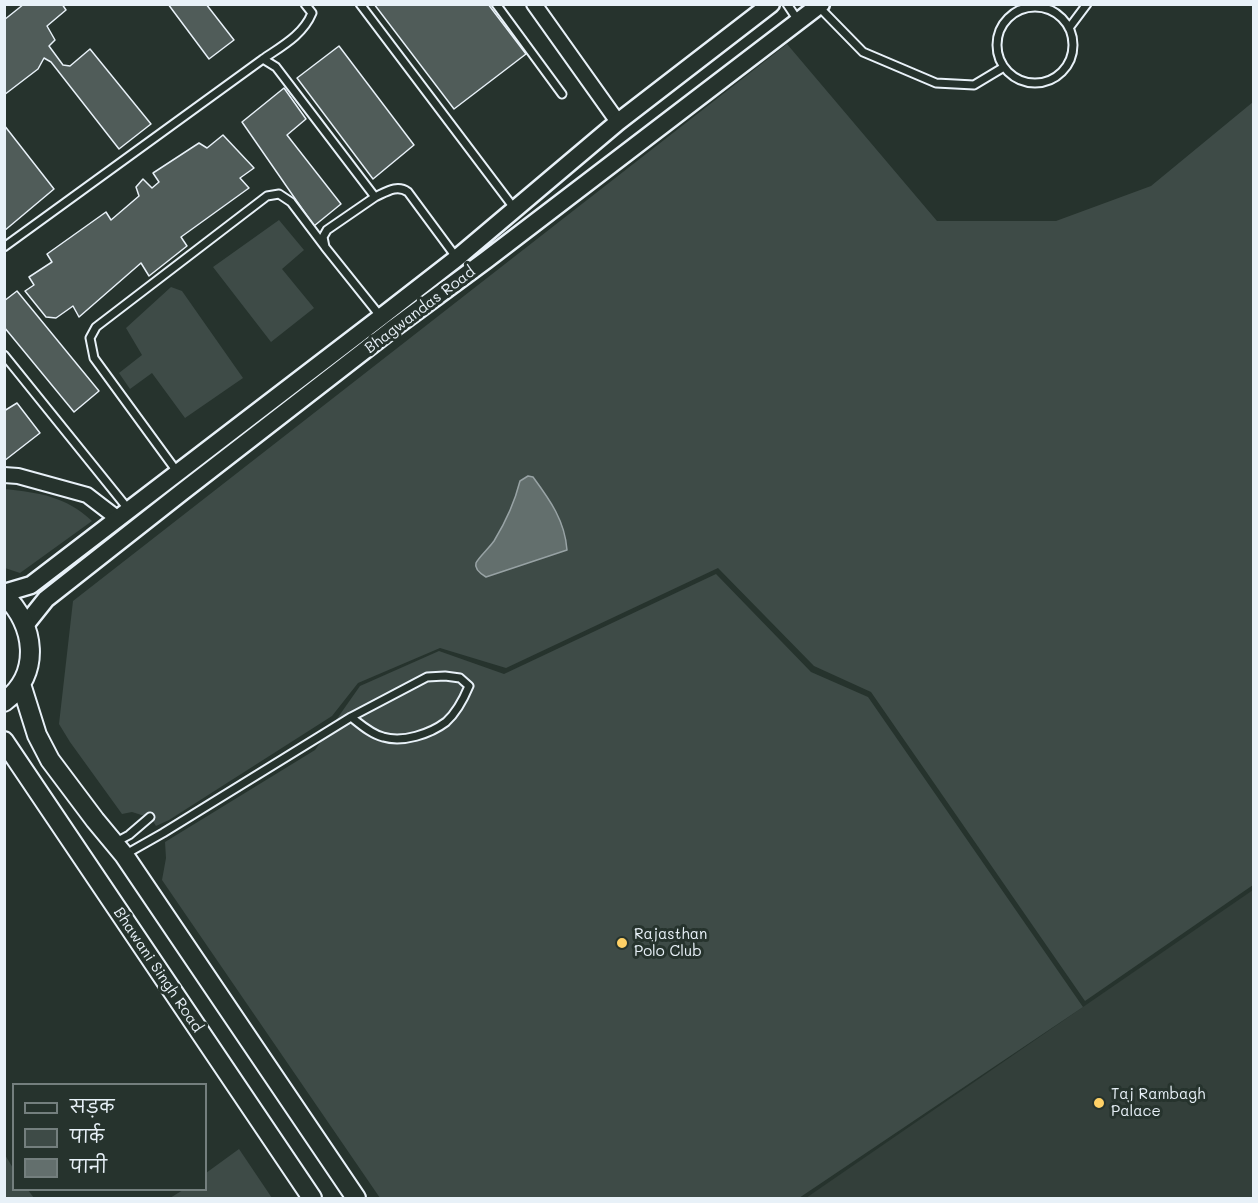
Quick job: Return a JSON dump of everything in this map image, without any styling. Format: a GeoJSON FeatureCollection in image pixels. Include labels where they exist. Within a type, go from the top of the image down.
{"type":"FeatureCollection","features":[{"type":"Feature","properties":{"kind":"main road"},"geometry":{"type":"LineString","coordinates":[[4,594],[16,606],[26,624],[31,646],[29,664],[21,684],[4,702]]}},
{"type":"Feature","properties":{"kind":"main road"},"geometry":{"type":"LineString","coordinates":[[21,684],[37,735],[50,760],[119,849],[356,1198]]}},
{"type":"Feature","properties":{"kind":"main road","name":"Bhawani Singh Road"},"geometry":{"type":"LineString","coordinates":[[4,741],[312,1198]]}},
{"type":"Feature","properties":{"kind":"street"},"geometry":{"type":"LineString","coordinates":[[534,4],[618,122]]}},
{"type":"Feature","properties":{"kind":"street","name":"Bhagwandas Road"},"geometry":{"type":"LineString","coordinates":[[4,594],[31,585],[381,317],[457,258],[618,122],[771,4]]}},
{"type":"Feature","properties":{"kind":"street","name":"Bhagwandas Road"},"geometry":{"type":"LineString","coordinates":[[26,624],[46,599],[182,492],[391,330],[820,6]]}},
{"type":"Feature","properties":{"kind":"street"},"geometry":{"type":"LineString","coordinates":[[4,475],[18,476],[87,495],[123,514]]}},
{"type":"Feature","properties":{"kind":"lane"},"geometry":{"type":"LineString","coordinates":[[4,247],[298,34],[308,24],[312,13],[305,4]]}},
{"type":"Feature","properties":{"kind":"lane"},"geometry":{"type":"LineString","coordinates":[[360,4],[515,209]]}},
{"type":"Feature","properties":{"kind":"lane"},"geometry":{"type":"LineString","coordinates":[[496,4],[562,94]]}},
{"type":"Feature","properties":{"kind":"lane"},"geometry":{"type":"LineString","coordinates":[[787,4],[799,22]]}},
{"type":"Feature","properties":{"kind":"lane"},"geometry":{"type":"LineString","coordinates":[[1070,28],[1087,4]]}},
{"type":"Feature","properties":{"kind":"lane"},"geometry":{"type":"LineString","coordinates":[[820,6],[863,52],[936,84],[974,85],[1004,68]]}},
{"type":"Feature","properties":{"kind":"lane"},"geometry":{"type":"LineString","coordinates":[[1026,7],[1052,10],[1070,28],[1073,41],[1068,65],[1049,81],[1024,82],[1004,68],[998,56],[997,38],[1005,20],[1014,12],[1026,7]]}},
{"type":"Feature","properties":{"kind":"lane"},"geometry":{"type":"LineString","coordinates":[[263,59],[276,67],[375,197]]}},
{"type":"Feature","properties":{"kind":"lane"},"geometry":{"type":"LineString","coordinates":[[325,247],[323,237],[327,230],[375,197],[395,188],[408,192],[457,258]]}},
{"type":"Feature","properties":{"kind":"lane"},"geometry":{"type":"LineString","coordinates":[[178,473],[94,358],[90,339],[96,327],[267,196],[279,194],[291,202],[381,317]]}},
{"type":"Feature","properties":{"kind":"lane"},"geometry":{"type":"LineString","coordinates":[[4,355],[123,514]]}},
{"type":"Feature","properties":{"kind":"lane"},"geometry":{"type":"LineString","coordinates":[[119,849],[160,835],[351,717],[427,677],[460,678],[469,686],[464,699],[447,721],[432,730],[406,739],[383,738],[351,717]]}},
{"type":"Feature","properties":{"kind":"lane"},"geometry":{"type":"LineString","coordinates":[[119,849],[129,835],[150,817]]}},
{"type":"Feature","properties":{"kind":"shaded area","name":"Taj Rambagh Palace"},"geometry":{"type":"Polygon","coordinates":[[[1253,890],[1253,1198],[806,1198],[1083,1007],[1253,890]]]}},
{"type":"Feature","properties":{"kind":"green space"},"geometry":{"type":"Polygon","coordinates":[[[787,44],[937,221],[1056,221],[1151,186],[1253,102],[1253,885],[1085,1001],[871,692],[814,666],[718,568],[506,668],[440,648],[358,683],[332,716],[169,820],[156,826],[151,818],[132,812],[122,814],[59,724],[73,601],[787,44]]]}},
{"type":"Feature","properties":{"kind":"green space"},"geometry":{"type":"Polygon","coordinates":[[[279,220],[304,250],[282,269],[314,308],[271,342],[213,267],[279,220]]]}},
{"type":"Feature","properties":{"kind":"green space"},"geometry":{"type":"Polygon","coordinates":[[[171,287],[182,291],[243,378],[185,418],[152,373],[130,389],[119,373],[142,355],[126,328],[171,287]]]}},
{"type":"Feature","properties":{"kind":"green space"},"geometry":{"type":"Polygon","coordinates":[[[5,489],[30,492],[62,501],[92,521],[20,573],[5,568],[5,489]]]}},
{"type":"Feature","properties":{"kind":"green space","name":"Rajasthan Polo Club"},"geometry":{"type":"Polygon","coordinates":[[[716,574],[811,672],[868,697],[1083,1007],[799,1198],[380,1198],[162,880],[166,858],[165,842],[315,750],[360,686],[439,651],[504,674],[716,574]]]}},
{"type":"Feature","properties":{"kind":"green space"},"geometry":{"type":"Polygon","coordinates":[[[239,1149],[272,1198],[170,1198],[181,1191],[207,1191],[207,1172],[239,1149]]]}},
{"type":"Feature","properties":{"kind":"green space"},"geometry":{"type":"Polygon","coordinates":[[[5,1155],[12,1166],[12,1191],[29,1191],[34,1198],[5,1198],[5,1155]]]}},
{"type":"Feature","properties":{"kind":"water"},"geometry":{"type":"Polygon","coordinates":[[[528,476],[533,477],[556,511],[566,539],[567,550],[486,577],[477,569],[476,563],[502,527],[520,481],[528,476]]]}},
{"type":"Feature","properties":{"kind":"building"},"geometry":{"type":"Polygon","coordinates":[[[24,4],[62,4],[66,10],[47,26],[55,40],[49,46],[63,65],[70,66],[90,49],[151,124],[119,149],[51,62],[44,58],[38,69],[4,95],[4,20],[24,4]]]}},
{"type":"Feature","properties":{"kind":"building"},"geometry":{"type":"Polygon","coordinates":[[[168,4],[206,4],[234,40],[209,59],[168,4]]]}},
{"type":"Feature","properties":{"kind":"building"},"geometry":{"type":"Polygon","coordinates":[[[374,4],[488,4],[526,54],[454,109],[374,4]]]}},
{"type":"Feature","properties":{"kind":"building"},"geometry":{"type":"Polygon","coordinates":[[[339,46],[414,145],[373,179],[297,78],[339,46]]]}},
{"type":"Feature","properties":{"kind":"building"},"geometry":{"type":"Polygon","coordinates":[[[284,88],[306,119],[287,135],[341,204],[314,226],[242,122],[284,88]]]}},
{"type":"Feature","properties":{"kind":"building"},"geometry":{"type":"Polygon","coordinates":[[[4,125],[54,189],[4,231],[4,125]]]}},
{"type":"Feature","properties":{"kind":"building"},"geometry":{"type":"Polygon","coordinates":[[[223,135],[254,168],[240,178],[249,188],[181,237],[187,246],[149,276],[141,263],[79,317],[73,306],[56,318],[46,317],[25,291],[34,285],[29,277],[52,262],[47,254],[106,212],[111,220],[139,196],[136,187],[143,179],[152,188],[159,182],[153,173],[199,143],[207,148],[223,135]]]}},
{"type":"Feature","properties":{"kind":"building"},"geometry":{"type":"Polygon","coordinates":[[[17,291],[99,391],[74,412],[4,327],[4,301],[17,291]]]}},
{"type":"Feature","properties":{"kind":"building"},"geometry":{"type":"Polygon","coordinates":[[[17,403],[40,433],[4,461],[4,411],[17,403]]]}},
{"type":"Feature","properties":{"kind":"place","name":"Rajasthan Polo Club"},"geometry":{"type":"Point","coordinates":[622,943]}},
{"type":"Feature","properties":{"kind":"place","name":"Taj Rambagh Palace"},"geometry":{"type":"Point","coordinates":[1099,1103]}}]}
